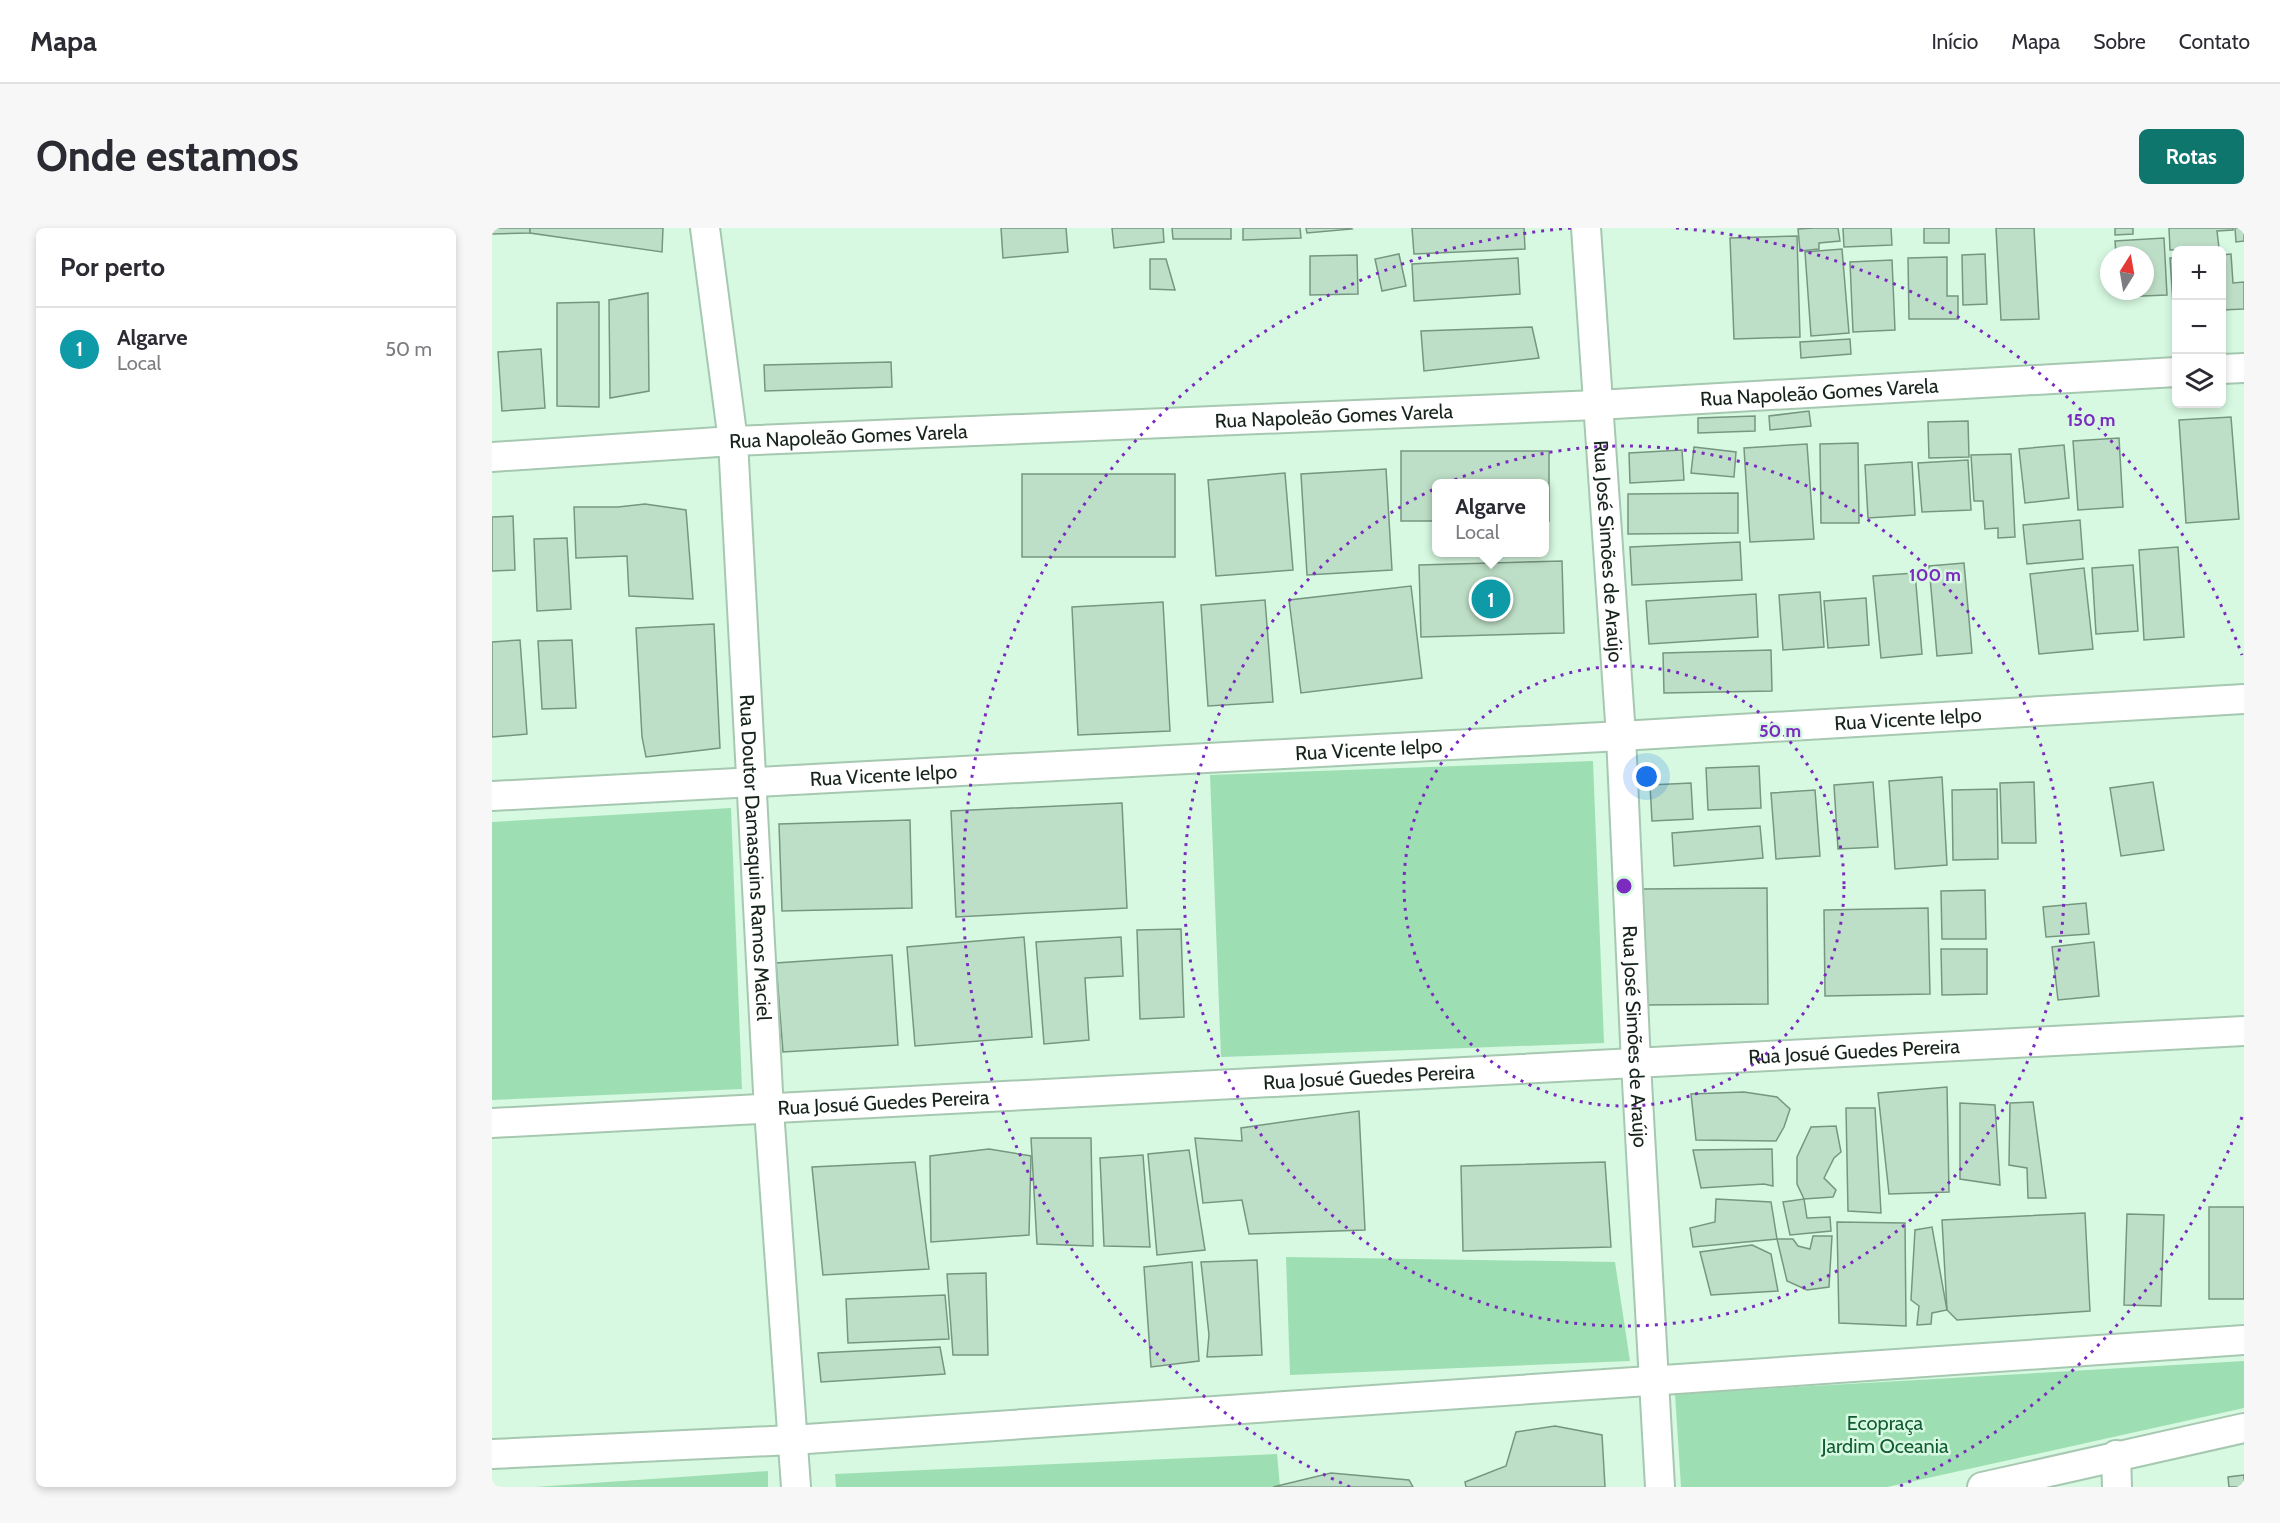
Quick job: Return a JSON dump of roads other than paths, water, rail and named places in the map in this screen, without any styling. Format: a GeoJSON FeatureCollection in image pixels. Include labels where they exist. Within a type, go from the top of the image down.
{"type":"FeatureCollection","features":[{"type":"Feature","properties":{"kind":"street","name":"Rua Doutor Damasquins Ramos Maciel"},"geometry":{"type":"LineString","coordinates":[[705,228],[734,441],[769,1110],[796,1487]]}},
{"type":"Feature","properties":{"kind":"street","name":"Rua José Simões de Araújo"},"geometry":{"type":"LineString","coordinates":[[1586,228],[1621,736],[1636,1064],[1660,1487]]}},
{"type":"Feature","properties":{"kind":"street"},"geometry":{"type":"LineString","coordinates":[[2226,369],[2244,368]]}},
{"type":"Feature","properties":{"kind":"street","name":"Rua Napoleão Gomes Varela"},"geometry":{"type":"LineString","coordinates":[[492,457],[734,441],[1597,405],[2172,372]]}},
{"type":"Feature","properties":{"kind":"street","name":"Rua Vicente Ielpo"},"geometry":{"type":"LineString","coordinates":[[492,796],[1621,736],[2244,699]]}},
{"type":"Feature","properties":{"kind":"street","name":"Rua Josué Guedes Pereira"},"geometry":{"type":"LineString","coordinates":[[492,1124],[2244,1031]]}},
{"type":"Feature","properties":{"kind":"street"},"geometry":{"type":"LineString","coordinates":[[492,1454],[792,1440],[2244,1340]]}},
{"type":"Feature","properties":{"kind":"street"},"geometry":{"type":"LineString","coordinates":[[1982,1487],[2244,1428]]}},
{"type":"Feature","properties":{"kind":"street"},"geometry":{"type":"LineString","coordinates":[[2116,1455],[2117,1487]]}},
{"type":"Feature","properties":{"kind":"place","name":"Algarve"},"geometry":{"type":"Point","coordinates":[1491,599]}},
{"type":"Feature","properties":{"kind":"park label","name":"Ecopraça Jardim Oceania"},"geometry":{"type":"Point","coordinates":[1885,1434]}}]}
